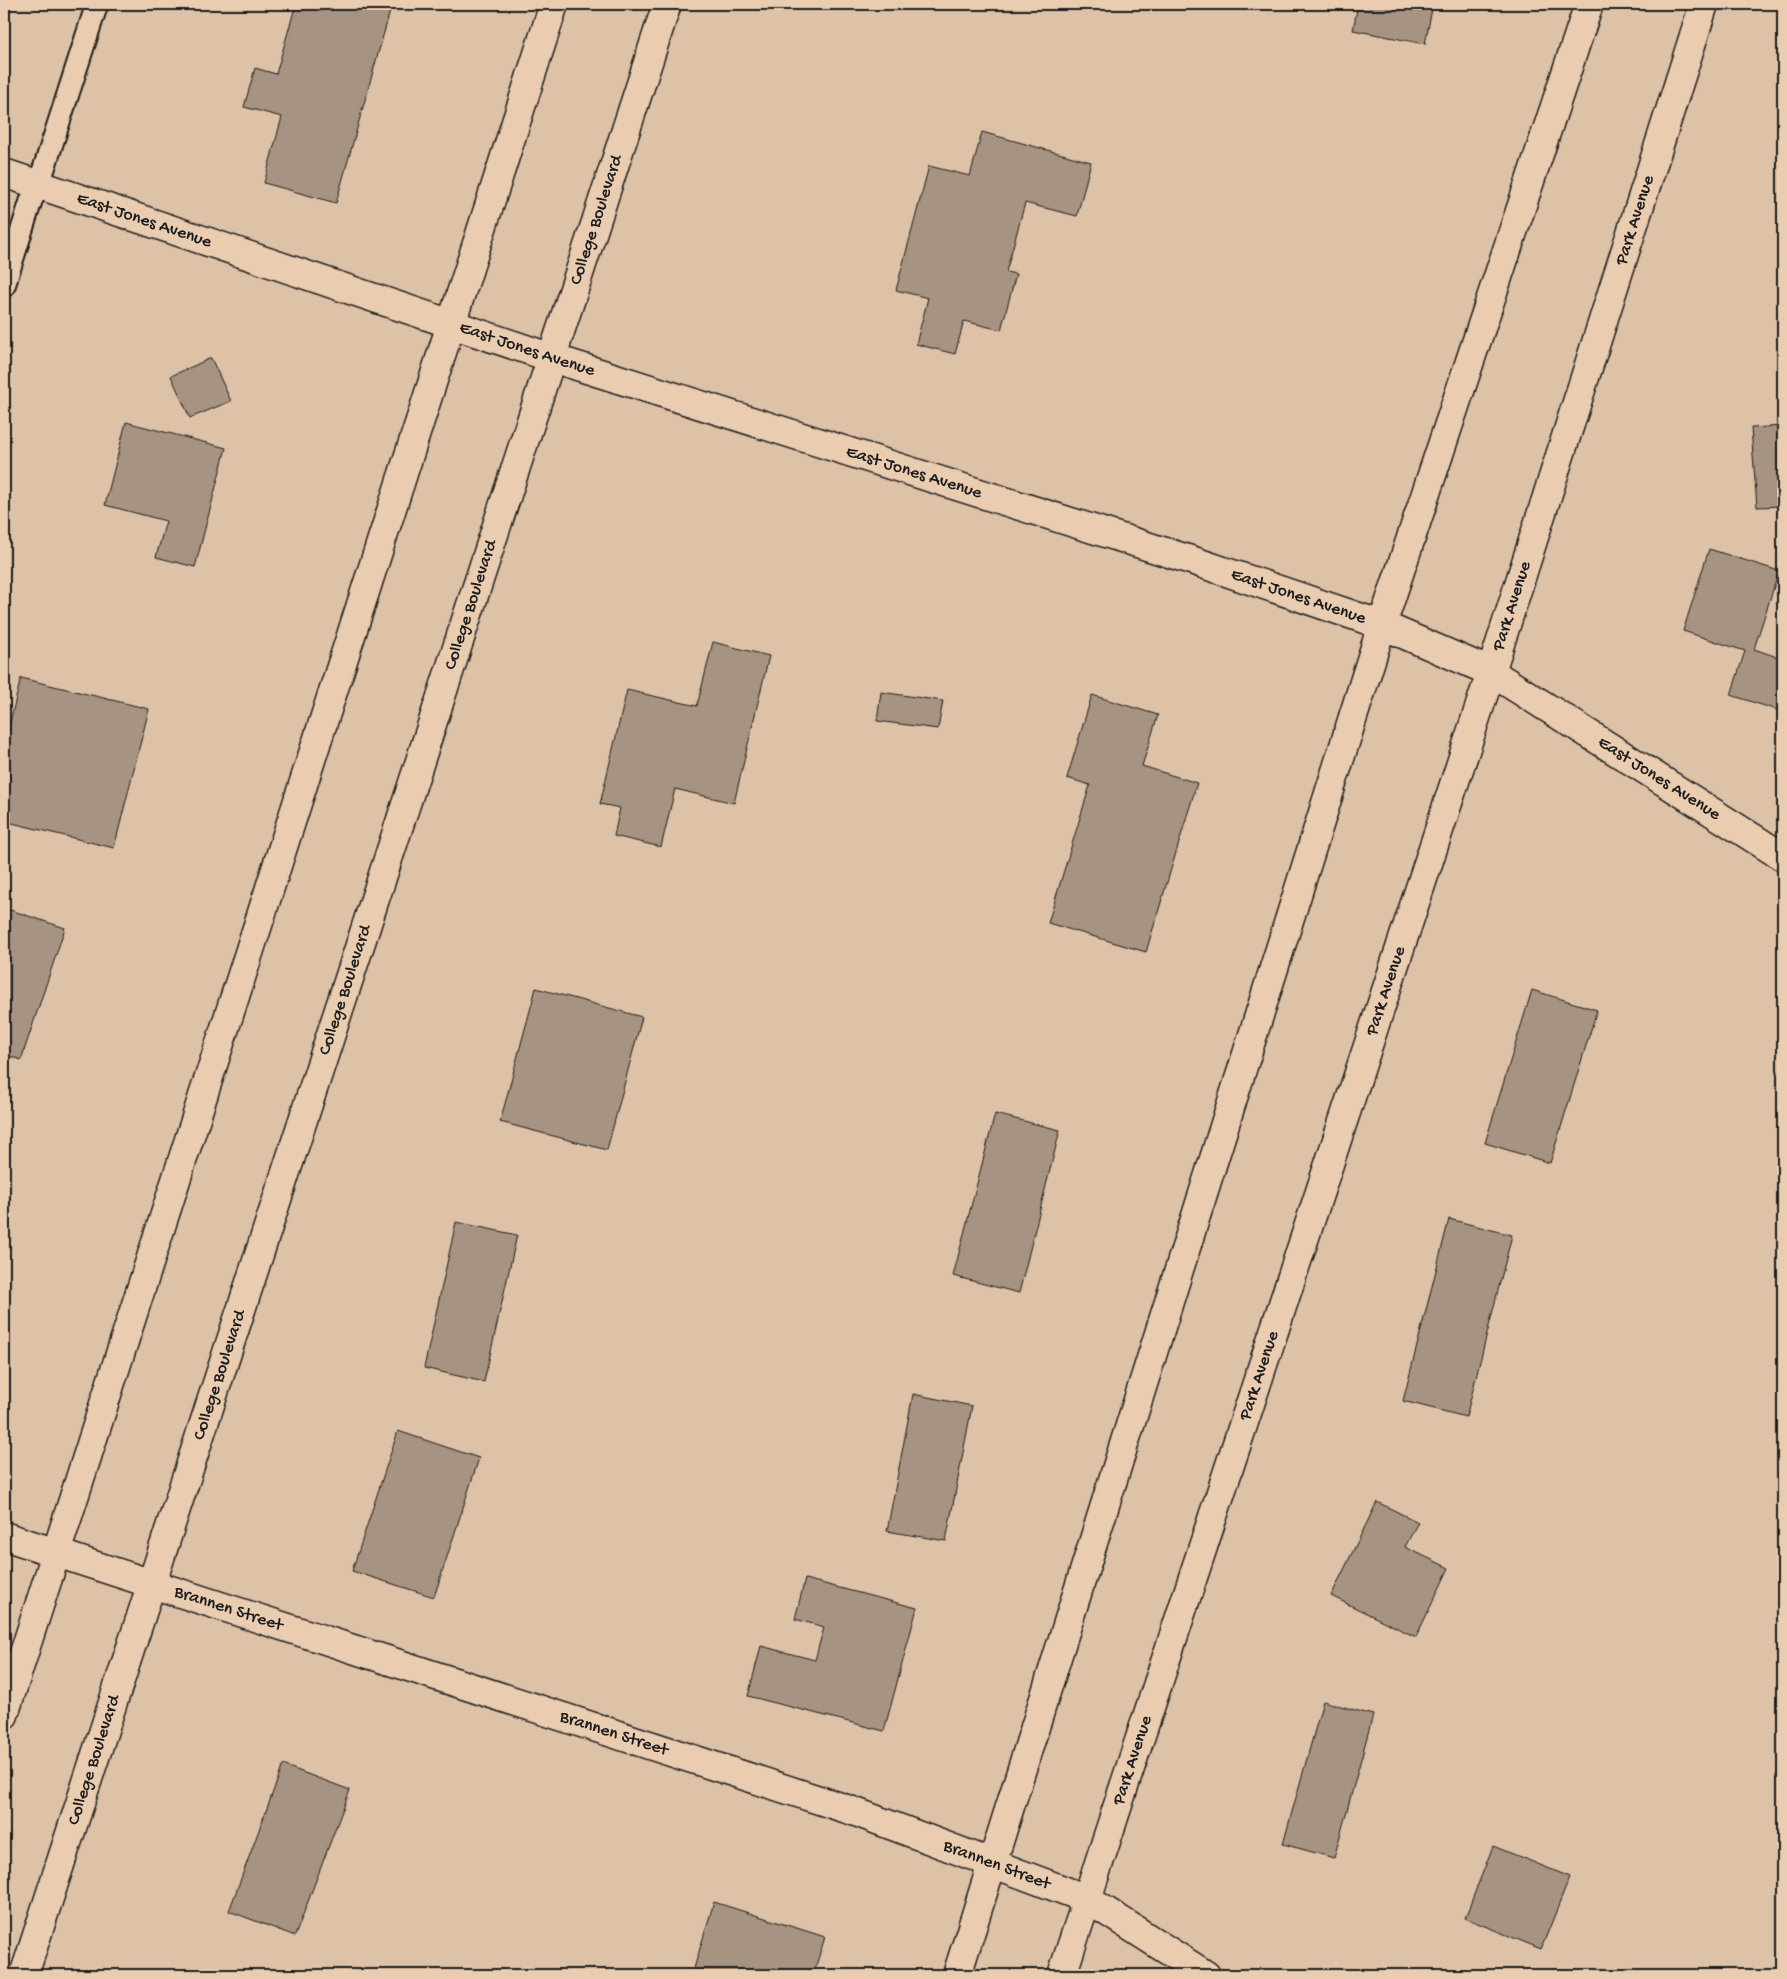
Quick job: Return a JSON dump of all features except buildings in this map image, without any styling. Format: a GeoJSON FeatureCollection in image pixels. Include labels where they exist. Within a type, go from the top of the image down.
{"type":"FeatureCollection","features":[{"type":"Feature","properties":{"kind":"street"},"geometry":{"type":"LineString","coordinates":[[4,1714],[554,4]]}},
{"type":"Feature","properties":{"kind":"street","name":"College Boulevard"},"geometry":{"type":"LineString","coordinates":[[24,1975],[666,4]]}},
{"type":"Feature","properties":{"kind":"street"},"geometry":{"type":"LineString","coordinates":[[957,1975],[1382,625],[1589,4]]}},
{"type":"Feature","properties":{"kind":"street","name":"Park Avenue"},"geometry":{"type":"LineString","coordinates":[[1062,1975],[1491,672],[1704,4]]}},
{"type":"Feature","properties":{"kind":"street","name":"East Jones Avenue"},"geometry":{"type":"LineString","coordinates":[[4,173],[552,358],[1194,561],[1382,625],[1491,672],[1783,857]]}},
{"type":"Feature","properties":{"kind":"street","name":"Brannen Street"},"geometry":{"type":"LineString","coordinates":[[4,1536],[853,1812],[1087,1899],[1206,1975]]}},
{"type":"Feature","properties":{"kind":"lane"},"geometry":{"type":"LineString","coordinates":[[4,286],[31,201],[40,184],[96,4]]}}]}
